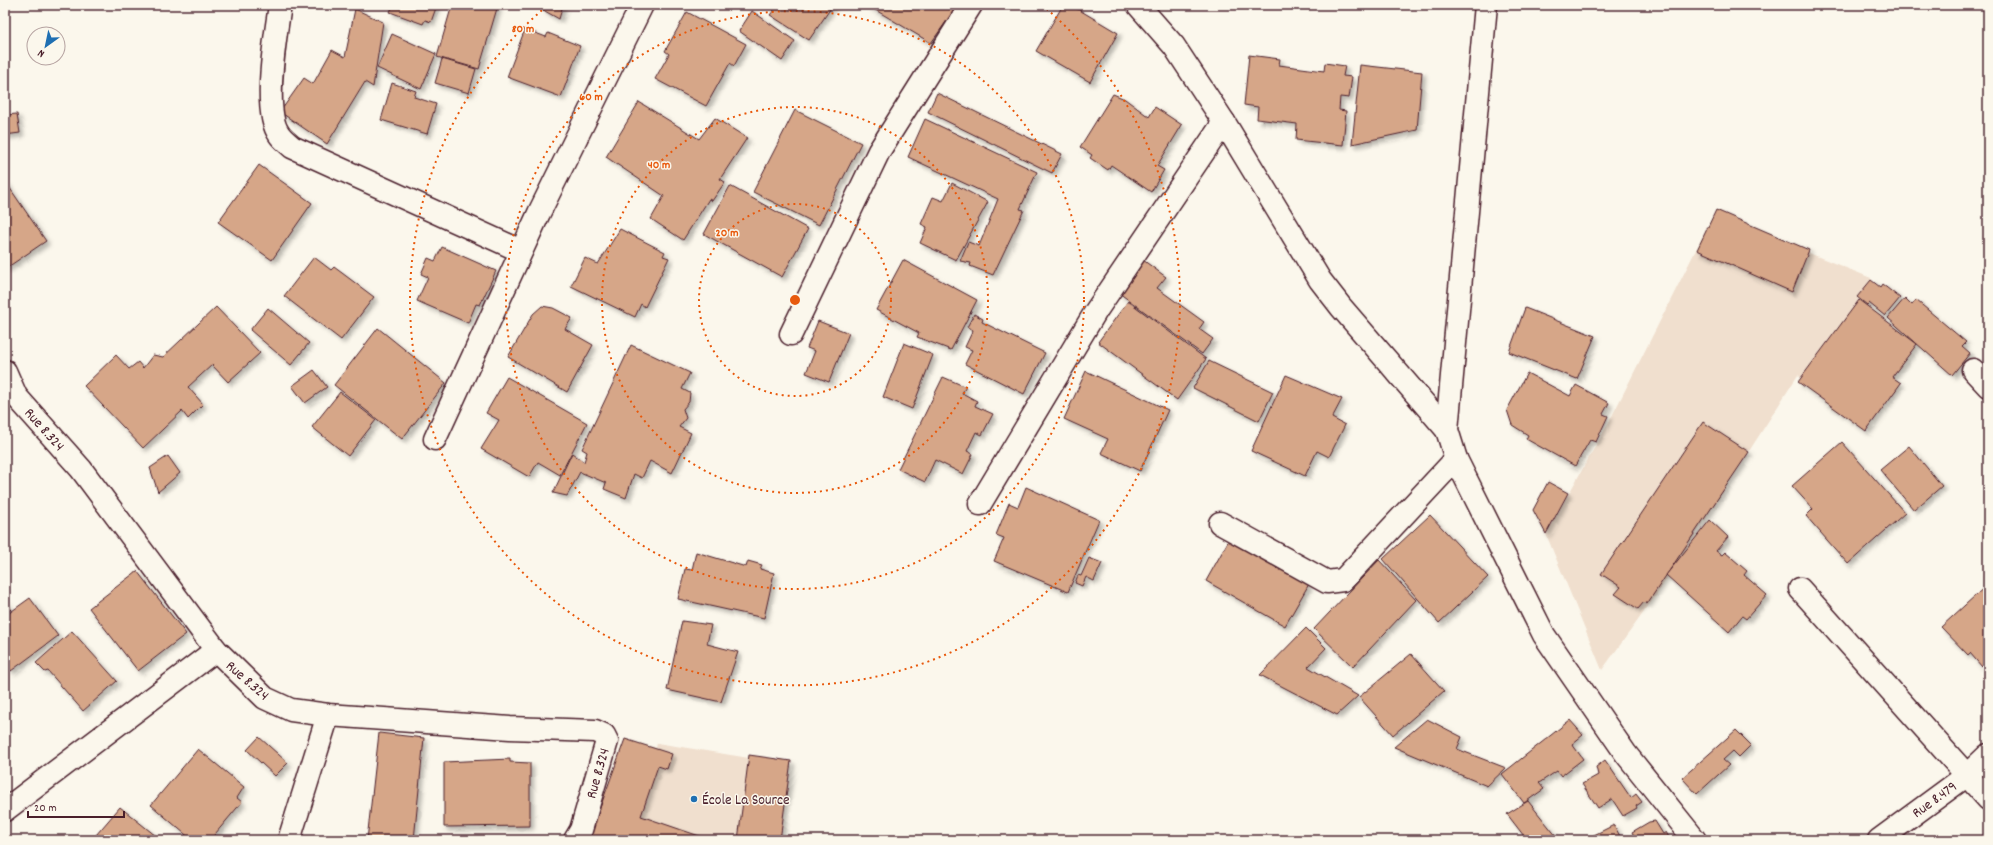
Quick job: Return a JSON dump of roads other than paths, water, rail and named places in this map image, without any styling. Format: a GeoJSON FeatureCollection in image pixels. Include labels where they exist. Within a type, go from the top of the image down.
{"type":"FeatureCollection","features":[{"type":"Feature","properties":{"kind":"street"},"geometry":{"type":"LineString","coordinates":[[280,5],[272,63],[272,114],[278,133],[292,147],[521,251]]}},
{"type":"Feature","properties":{"kind":"street"},"geometry":{"type":"LineString","coordinates":[[435,439],[521,251],[642,5]]}},
{"type":"Feature","properties":{"kind":"street"},"geometry":{"type":"LineString","coordinates":[[791,334],[879,151],[971,5]]}},
{"type":"Feature","properties":{"kind":"street"},"geometry":{"type":"LineString","coordinates":[[1138,5],[1174,46],[1224,122],[1320,280],[1341,308],[1447,430]]}},
{"type":"Feature","properties":{"kind":"street"},"geometry":{"type":"LineString","coordinates":[[1486,5],[1447,430],[1456,459],[1544,635],[1626,754],[1696,840]]}},
{"type":"Feature","properties":{"kind":"street"},"geometry":{"type":"LineString","coordinates":[[980,504],[1096,311],[1224,122]]}},
{"type":"Feature","properties":{"kind":"street"},"geometry":{"type":"LineString","coordinates":[[1973,370],[1988,386]]}},
{"type":"Feature","properties":{"kind":"street","name":"Rue 8.324"},"geometry":{"type":"LineString","coordinates":[[5,372],[11,401],[81,469],[216,650],[265,698],[291,710],[328,715],[510,728],[595,731],[604,736],[607,741],[578,835]]}},
{"type":"Feature","properties":{"kind":"street"},"geometry":{"type":"LineString","coordinates":[[1220,523],[1327,582],[1343,580],[1456,459]]}},
{"type":"Feature","properties":{"kind":"street"},"geometry":{"type":"LineString","coordinates":[[1800,589],[1988,799]]}},
{"type":"Feature","properties":{"kind":"street"},"geometry":{"type":"LineString","coordinates":[[5,810],[216,650]]}},
{"type":"Feature","properties":{"kind":"street"},"geometry":{"type":"LineString","coordinates":[[289,840],[328,715]]}},
{"type":"Feature","properties":{"kind":"street","name":"Rue 8.479"},"geometry":{"type":"LineString","coordinates":[[1879,840],[1966,776],[1988,755]]}},
{"type":"Feature","properties":{"kind":"place","name":"École La Source"},"geometry":{"type":"Point","coordinates":[694,799]}}]}
